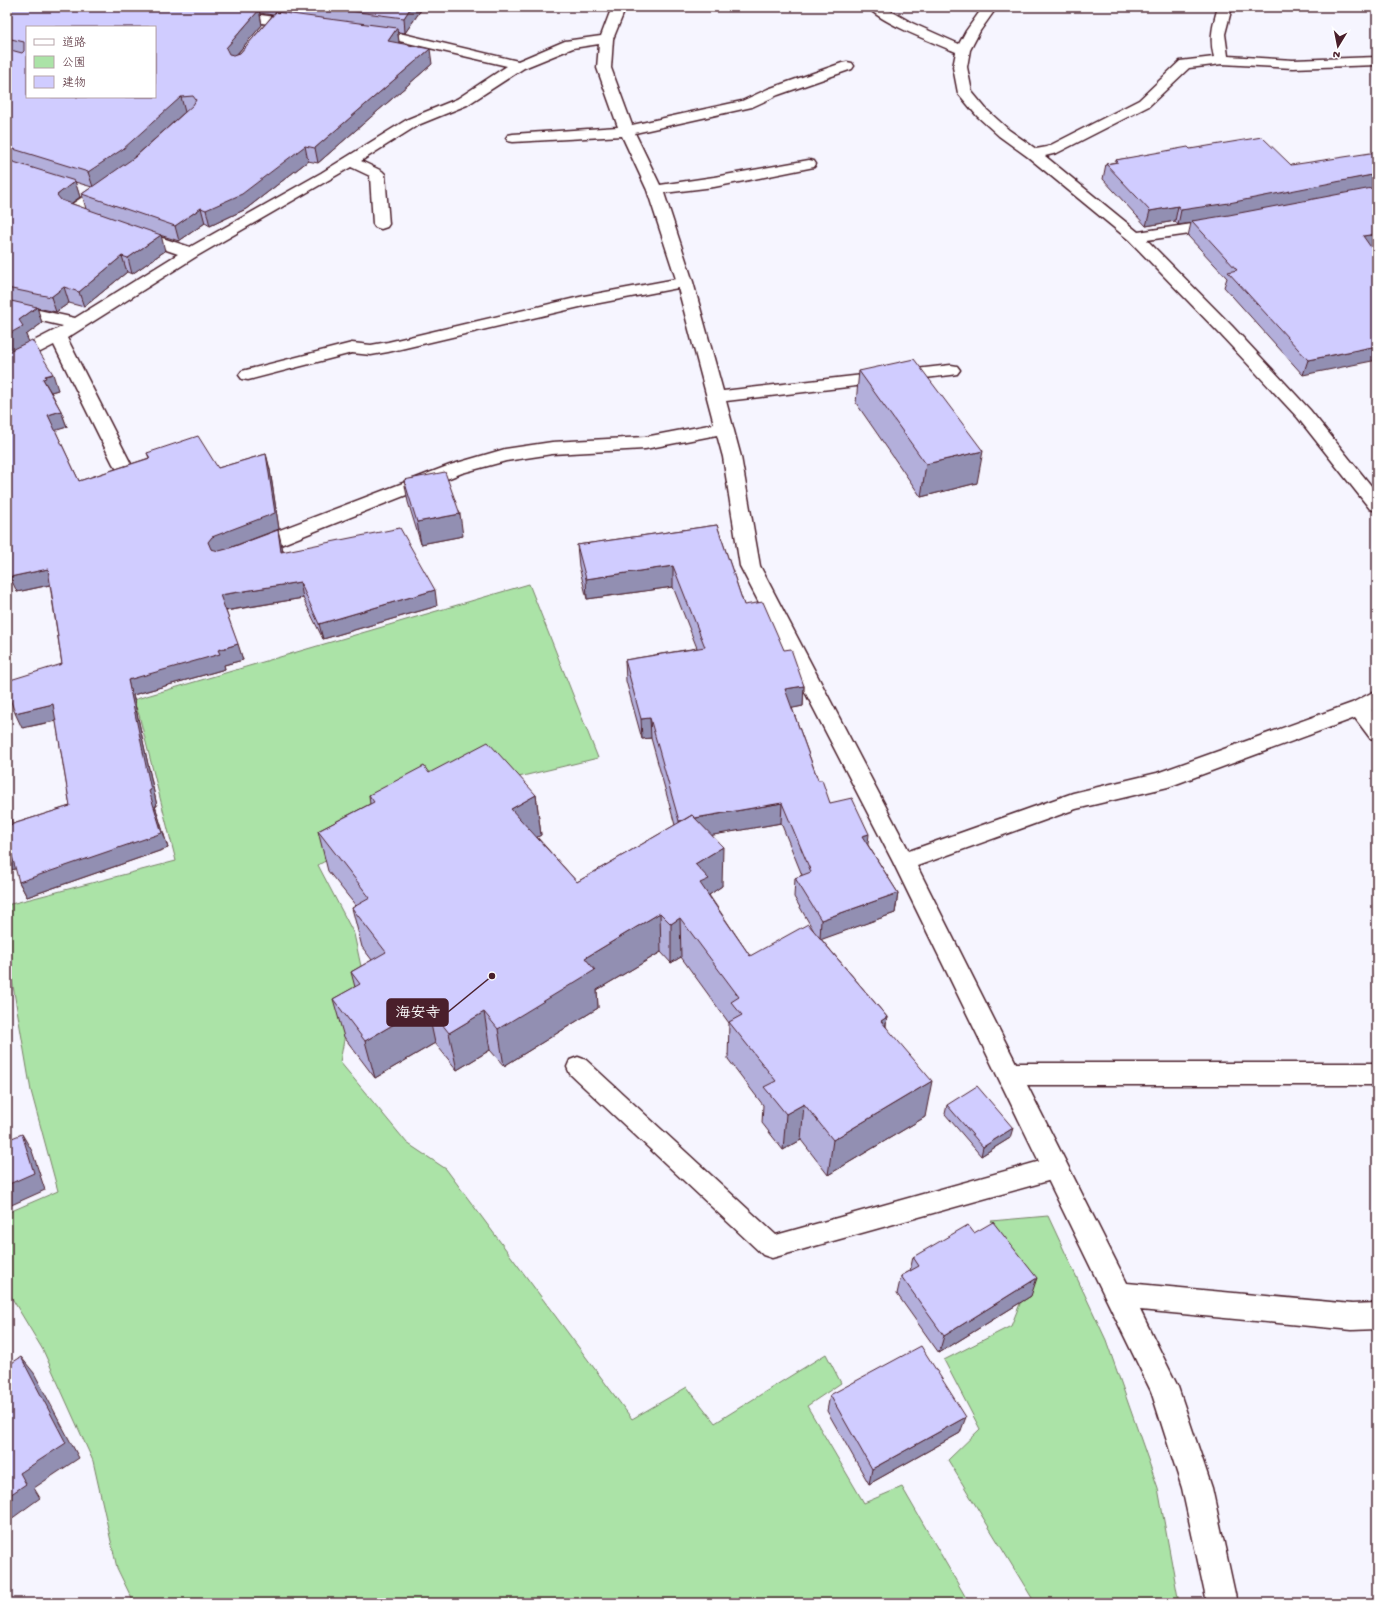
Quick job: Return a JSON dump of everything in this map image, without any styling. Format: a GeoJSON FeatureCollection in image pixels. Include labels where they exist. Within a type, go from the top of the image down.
{"type":"FeatureCollection","features":[{"type":"Feature","properties":{"kind":"street"},"geometry":{"type":"LineString","coordinates":[[252,7],[245,17],[312,25]]}},
{"type":"Feature","properties":{"kind":"street"},"geometry":{"type":"LineString","coordinates":[[619,7],[606,39],[604,68],[627,131],[655,190],[685,282],[732,457],[750,566],[904,862],[1164,1386],[1197,1488],[1222,1603]]}},
{"type":"Feature","properties":{"kind":"street"},"geometry":{"type":"LineString","coordinates":[[875,7],[886,15],[918,32],[964,50]]}},
{"type":"Feature","properties":{"kind":"street"},"geometry":{"type":"LineString","coordinates":[[990,7],[973,31],[964,50],[960,67],[965,93],[982,113],[1004,132],[1135,237],[1226,330],[1304,414],[1377,504]]}},
{"type":"Feature","properties":{"kind":"street"},"geometry":{"type":"LineString","coordinates":[[1222,60],[1217,47],[1218,26],[1225,7]]}},
{"type":"Feature","properties":{"kind":"street"},"geometry":{"type":"LineString","coordinates":[[265,32],[275,21]]}},
{"type":"Feature","properties":{"kind":"street"},"geometry":{"type":"LineString","coordinates":[[357,31],[395,36],[519,65]]}},
{"type":"Feature","properties":{"kind":"street"},"geometry":{"type":"LineString","coordinates":[[7,362],[58,336],[191,253],[350,161],[413,122],[462,102],[519,65],[570,44],[606,39]]}},
{"type":"Feature","properties":{"kind":"street"},"geometry":{"type":"LineString","coordinates":[[1032,154],[1052,150],[1144,102],[1185,64],[1222,60],[1293,64],[1377,61]]}},
{"type":"Feature","properties":{"kind":"street"},"geometry":{"type":"LineString","coordinates":[[513,138],[627,131],[747,104],[773,92],[847,66]]}},
{"type":"Feature","properties":{"kind":"street"},"geometry":{"type":"LineString","coordinates":[[350,161],[377,174],[381,224]]}},
{"type":"Feature","properties":{"kind":"street"},"geometry":{"type":"LineString","coordinates":[[655,190],[714,182],[809,164]]}},
{"type":"Feature","properties":{"kind":"street"},"geometry":{"type":"LineString","coordinates":[[101,222],[71,212],[121,177]]}},
{"type":"Feature","properties":{"kind":"street"},"geometry":{"type":"LineString","coordinates":[[81,190],[96,195]]}},
{"type":"Feature","properties":{"kind":"street"},"geometry":{"type":"LineString","coordinates":[[1135,237],[1232,222]]}},
{"type":"Feature","properties":{"kind":"street"},"geometry":{"type":"LineString","coordinates":[[123,230],[191,253]]}},
{"type":"Feature","properties":{"kind":"street"},"geometry":{"type":"LineString","coordinates":[[248,375],[352,348],[371,350],[388,347],[584,301],[685,282]]}},
{"type":"Feature","properties":{"kind":"street"},"geometry":{"type":"LineString","coordinates":[[7,308],[78,324]]}},
{"type":"Feature","properties":{"kind":"street"},"geometry":{"type":"LineString","coordinates":[[58,336],[122,464]]}},
{"type":"Feature","properties":{"kind":"street"},"geometry":{"type":"LineString","coordinates":[[716,397],[952,370]]}},
{"type":"Feature","properties":{"kind":"street"},"geometry":{"type":"LineString","coordinates":[[238,553],[456,469],[505,455],[552,448],[645,443],[725,428]]}},
{"type":"Feature","properties":{"kind":"street"},"geometry":{"type":"LineString","coordinates":[[904,862],[1073,801],[1160,781],[1368,703],[1377,732]]}},
{"type":"Feature","properties":{"kind":"street"},"geometry":{"type":"LineString","coordinates":[[1009,1074],[1377,1074]]}},
{"type":"Feature","properties":{"kind":"street"},"geometry":{"type":"LineString","coordinates":[[1119,1295],[1352,1317],[1377,1316]]}},
{"type":"Feature","properties":{"kind":"lane"},"geometry":{"type":"LineString","coordinates":[[578,1067],[772,1247],[1055,1168]]}},
{"type":"Feature","properties":{"kind":"green space"},"geometry":{"type":"Polygon","coordinates":[[[529,584],[598,758],[452,793],[318,865],[354,934],[365,985],[348,1018],[340,1062],[407,1143],[446,1169],[632,1419],[687,1387],[715,1423],[826,1354],[841,1383],[807,1406],[864,1503],[902,1487],[969,1603],[134,1603],[117,1568],[93,1461],[43,1350],[7,1290],[7,1213],[58,1191],[31,1091],[7,951],[7,905],[176,861],[139,715],[133,700],[529,584]]]}},
{"type":"Feature","properties":{"kind":"green space"},"geometry":{"type":"Polygon","coordinates":[[[1048,1216],[1106,1340],[1158,1488],[1179,1603],[1035,1603],[948,1460],[980,1429],[944,1360],[1011,1326],[1032,1274],[991,1221],[1048,1216]]]}},
{"type":"Feature","properties":{"kind":"building"},"geometry":{"type":"Polygon","coordinates":[[[7,7],[240,7],[259,10],[226,48],[229,54],[234,55],[240,53],[276,12],[397,28],[388,41],[430,49],[315,148],[305,146],[242,194],[206,210],[201,208],[175,226],[82,194],[135,157],[193,105],[196,100],[193,96],[181,97],[123,149],[88,172],[7,147],[7,49],[22,53],[24,51],[24,42],[7,38],[7,7]]]}},
{"type":"Feature","properties":{"kind":"building"},"geometry":{"type":"Polygon","coordinates":[[[319,7],[411,7],[404,18],[319,7]]]}},
{"type":"Feature","properties":{"kind":"building"},"geometry":{"type":"Polygon","coordinates":[[[1262,137],[1291,165],[1377,152],[1377,174],[1229,203],[1181,210],[1178,206],[1150,211],[1106,164],[1118,162],[1116,160],[1188,147],[1190,149],[1262,137]]]}},
{"type":"Feature","properties":{"kind":"building"},"geometry":{"type":"Polygon","coordinates":[[[7,160],[75,181],[57,195],[61,200],[161,235],[128,258],[122,256],[79,292],[64,287],[51,297],[7,288],[7,160]]]}},
{"type":"Feature","properties":{"kind":"building"},"geometry":{"type":"Polygon","coordinates":[[[1377,187],[1377,234],[1363,236],[1377,256],[1377,346],[1308,360],[1228,272],[1237,270],[1192,221],[1229,215],[1377,187]]]}},
{"type":"Feature","properties":{"kind":"building"},"geometry":{"type":"Polygon","coordinates":[[[7,300],[37,307],[19,320],[23,326],[7,335],[7,300]]]}},
{"type":"Feature","properties":{"kind":"building"},"geometry":{"type":"Polygon","coordinates":[[[32,340],[53,374],[45,376],[46,378],[43,379],[61,411],[48,415],[79,481],[150,458],[147,453],[198,436],[218,468],[266,454],[275,513],[212,537],[208,542],[211,549],[219,551],[227,549],[278,530],[281,552],[400,528],[435,590],[319,624],[300,582],[220,595],[238,644],[218,650],[220,654],[128,680],[151,790],[149,791],[162,833],[19,882],[11,852],[7,854],[7,816],[10,825],[70,806],[53,704],[15,713],[7,690],[7,681],[62,664],[48,569],[10,577],[7,550],[7,352],[32,340]]]}},
{"type":"Feature","properties":{"kind":"building"},"geometry":{"type":"Polygon","coordinates":[[[914,359],[983,451],[926,464],[859,371],[914,359]]]}},
{"type":"Feature","properties":{"kind":"building"},"geometry":{"type":"Polygon","coordinates":[[[445,472],[460,514],[417,522],[404,480],[445,472]]]}},
{"type":"Feature","properties":{"kind":"building"},"geometry":{"type":"Polygon","coordinates":[[[717,525],[744,605],[763,602],[784,650],[791,649],[804,686],[785,689],[818,780],[822,780],[830,803],[852,798],[869,834],[862,836],[898,893],[821,920],[795,878],[811,872],[782,803],[695,818],[692,815],[679,821],[650,718],[641,719],[625,660],[705,647],[673,566],[586,579],[577,545],[717,525]]]}},
{"type":"Feature","properties":{"kind":"building"},"geometry":{"type":"Polygon","coordinates":[[[488,742],[536,795],[511,809],[577,882],[692,815],[723,847],[695,864],[709,879],[700,883],[750,956],[808,924],[887,1017],[881,1021],[932,1081],[833,1140],[804,1104],[786,1114],[764,1087],[776,1081],[729,1022],[742,1015],[731,1002],[739,997],[680,918],[671,924],[660,913],[585,958],[595,970],[498,1029],[484,1012],[449,1033],[427,1005],[365,1041],[333,999],[360,984],[351,972],[386,952],[352,908],[370,898],[318,831],[374,802],[369,795],[424,766],[429,773],[488,742]]]}},
{"type":"Feature","properties":{"kind":"building"},"geometry":{"type":"Polygon","coordinates":[[[977,1086],[1013,1128],[983,1147],[947,1105],[977,1086]]]}},
{"type":"Feature","properties":{"kind":"building"},"geometry":{"type":"Polygon","coordinates":[[[22,1134],[34,1173],[7,1185],[7,1140],[22,1134]]]}},
{"type":"Feature","properties":{"kind":"building"},"geometry":{"type":"Polygon","coordinates":[[[993,1222],[1037,1278],[944,1336],[901,1276],[919,1266],[913,1257],[968,1225],[974,1233],[993,1222]]]}},
{"type":"Feature","properties":{"kind":"building"},"geometry":{"type":"Polygon","coordinates":[[[921,1346],[966,1417],[872,1469],[830,1395],[921,1346]]]}},
{"type":"Feature","properties":{"kind":"building"},"geometry":{"type":"Polygon","coordinates":[[[21,1357],[66,1443],[20,1473],[26,1484],[7,1497],[7,1366],[21,1357]]]}},
{"type":"Feature","properties":{"kind":"place","name":"海安寺"},"geometry":{"type":"Point","coordinates":[492,976]}}]}
